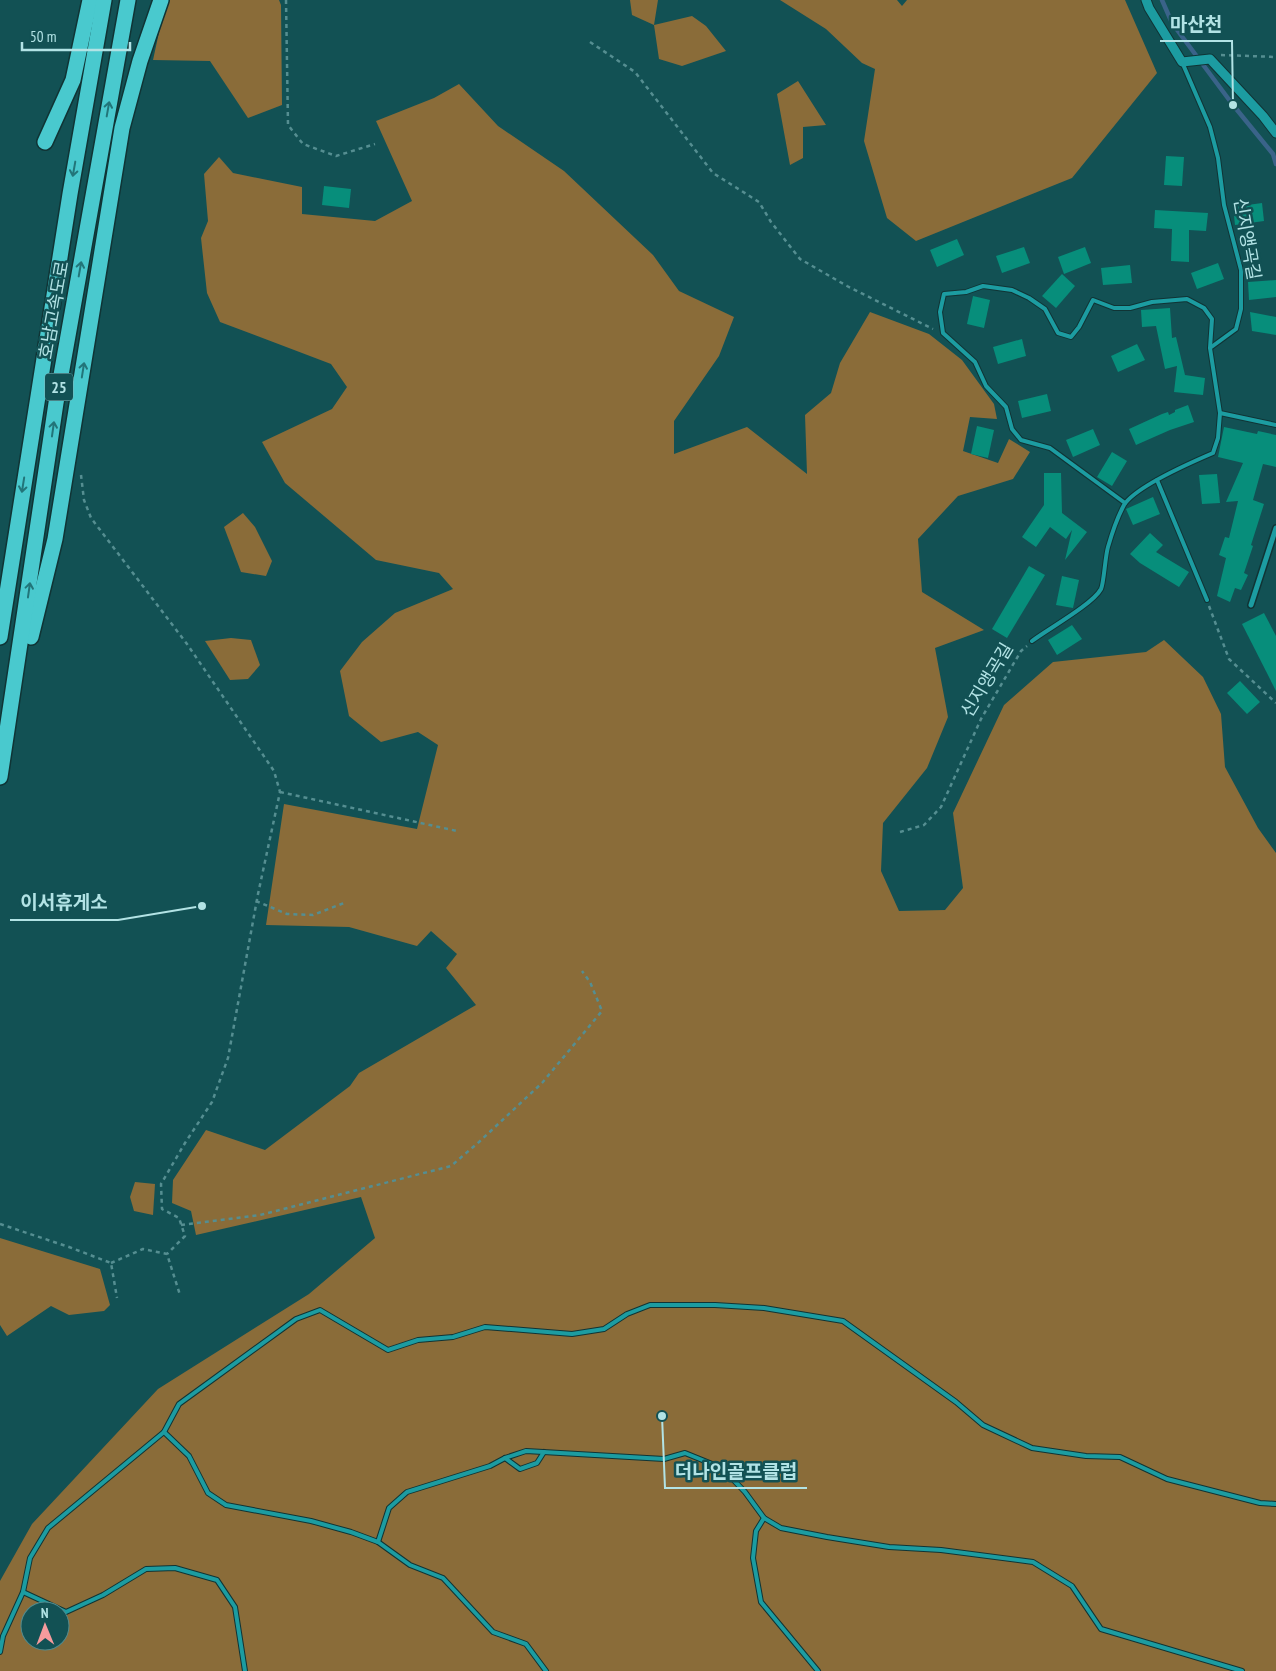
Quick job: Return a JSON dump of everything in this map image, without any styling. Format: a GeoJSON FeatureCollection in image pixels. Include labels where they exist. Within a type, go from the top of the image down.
{"type":"FeatureCollection","features":[{"type":"Feature","properties":{"kind":"highway"},"geometry":{"type":"LineString","coordinates":[[45,142],[73,80],[90,0]]}},
{"type":"Feature","properties":{"kind":"highway","name":"호남고속도로"},"geometry":{"type":"LineString","coordinates":[[0,637],[70,194],[104,0]]}},
{"type":"Feature","properties":{"kind":"highway","name":"호남고속도로"},"geometry":{"type":"LineString","coordinates":[[0,777],[56,403],[128,0]]}},
{"type":"Feature","properties":{"kind":"highway"},"geometry":{"type":"LineString","coordinates":[[9,725],[55,539],[122,128],[140,61],[161,0]]}},
{"type":"Feature","properties":{"kind":"street","name":"신지앵곡길"},"geometry":{"type":"LineString","coordinates":[[1146,0],[1182,62]]}},
{"type":"Feature","properties":{"kind":"street"},"geometry":{"type":"LineString","coordinates":[[1182,62],[1210,59],[1263,116],[1276,133]]}},
{"type":"Feature","properties":{"kind":"street"},"geometry":{"type":"LineString","coordinates":[[1251,605],[1276,528]]}},
{"type":"Feature","properties":{"kind":"lane","name":"신지앵곡길"},"geometry":{"type":"LineString","coordinates":[[1032,642],[1090,601],[1102,588],[1107,550],[1115,524],[1125,503],[1157,480],[1213,453],[1218,438],[1220,413],[1210,348],[1236,329],[1241,309],[1240,270],[1224,205],[1216,151],[1210,127],[1182,62]]}},
{"type":"Feature","properties":{"kind":"lane"},"geometry":{"type":"LineString","coordinates":[[1125,503],[1050,448],[1021,440],[1012,429],[1006,407],[986,386],[975,362],[944,334],[940,312],[944,294],[966,292],[983,286],[1012,290],[1029,298],[1045,309],[1058,333],[1072,337],[1093,300],[1114,308],[1130,308],[1152,302],[1186,298],[1204,308],[1212,319],[1210,348]]}},
{"type":"Feature","properties":{"kind":"lane"},"geometry":{"type":"LineString","coordinates":[[1220,413],[1276,425]]}},
{"type":"Feature","properties":{"kind":"lane"},"geometry":{"type":"LineString","coordinates":[[1157,480],[1207,600]]}},
{"type":"Feature","properties":{"kind":"lane"},"geometry":{"type":"LineString","coordinates":[[0,1652],[3,1636],[23,1592],[30,1558],[48,1528],[164,1432],[180,1404],[296,1318],[320,1310],[388,1350],[418,1340],[452,1336],[485,1327],[572,1334],[604,1329],[627,1314],[650,1304],[764,1308],[843,1321],[956,1402],[983,1425],[1032,1448],[1086,1456],[1120,1458],[1167,1479],[1260,1503],[1276,1504]]}},
{"type":"Feature","properties":{"kind":"lane"},"geometry":{"type":"LineString","coordinates":[[164,1432],[189,1456],[208,1493],[226,1505],[311,1521],[378,1542],[410,1565],[443,1578],[493,1632],[526,1644],[546,1671]]}},
{"type":"Feature","properties":{"kind":"lane"},"geometry":{"type":"LineString","coordinates":[[378,1542],[389,1508],[407,1492],[490,1466],[505,1458],[526,1451],[664,1458],[685,1453],[722,1468],[745,1492],[764,1518],[781,1528],[889,1546],[941,1550],[1033,1562],[1072,1586],[1101,1629],[1242,1671]]}},
{"type":"Feature","properties":{"kind":"lane"},"geometry":{"type":"LineString","coordinates":[[505,1458],[520,1469],[537,1463],[544,1452]]}},
{"type":"Feature","properties":{"kind":"lane"},"geometry":{"type":"LineString","coordinates":[[764,1518],[756,1531],[752,1558],[761,1602],[818,1671]]}},
{"type":"Feature","properties":{"kind":"lane"},"geometry":{"type":"LineString","coordinates":[[23,1592],[66,1612],[103,1595],[146,1569],[175,1568],[218,1580],[235,1608],[245,1671]]}},
{"type":"Feature","properties":{"kind":"path"},"geometry":{"type":"LineString","coordinates":[[286,0],[288,125],[302,144],[336,156],[375,144]]}},
{"type":"Feature","properties":{"kind":"path"},"geometry":{"type":"LineString","coordinates":[[590,42],[635,72],[713,173],[759,202],[771,222],[800,259],[847,286],[944,334]]}},
{"type":"Feature","properties":{"kind":"path"},"geometry":{"type":"LineString","coordinates":[[1210,59],[1223,55],[1276,57]]}},
{"type":"Feature","properties":{"kind":"path"},"geometry":{"type":"LineString","coordinates":[[80,467],[84,500],[91,518],[187,644],[274,771],[280,792],[256,901],[228,1058],[212,1102],[185,1143],[162,1184],[162,1209],[179,1218],[185,1236],[167,1254]]}},
{"type":"Feature","properties":{"kind":"path"},"geometry":{"type":"LineString","coordinates":[[1207,600],[1229,659],[1276,703]]}},
{"type":"Feature","properties":{"kind":"path","name":"신지앵곡길"},"geometry":{"type":"LineString","coordinates":[[900,832],[924,825],[941,807],[981,718],[1021,651],[1032,642]]}},
{"type":"Feature","properties":{"kind":"path"},"geometry":{"type":"LineString","coordinates":[[280,792],[458,831]]}},
{"type":"Feature","properties":{"kind":"path"},"geometry":{"type":"LineString","coordinates":[[256,901],[287,914],[312,915],[344,902]]}},
{"type":"Feature","properties":{"kind":"path"},"geometry":{"type":"LineString","coordinates":[[181,1225],[260,1215],[451,1166],[542,1083],[602,1011],[590,982],[582,971]]}},
{"type":"Feature","properties":{"kind":"path"},"geometry":{"type":"LineString","coordinates":[[0,1224],[111,1263],[143,1249],[167,1254]]}},
{"type":"Feature","properties":{"kind":"path"},"geometry":{"type":"LineString","coordinates":[[167,1254],[180,1295]]}},
{"type":"Feature","properties":{"kind":"path"},"geometry":{"type":"LineString","coordinates":[[111,1263],[117,1298]]}},
{"type":"Feature","properties":{"kind":"shaded area"},"geometry":{"type":"Polygon","coordinates":[[[166,0],[279,0],[281,5],[282,105],[248,118],[210,61],[153,60],[166,0]]]}},
{"type":"Feature","properties":{"kind":"shaded area"},"geometry":{"type":"Polygon","coordinates":[[[630,0],[658,0],[654,25],[632,15],[630,0]]]}},
{"type":"Feature","properties":{"kind":"shaded area"},"geometry":{"type":"Polygon","coordinates":[[[780,0],[897,0],[902,6],[907,0],[1125,0],[1157,73],[1072,178],[916,241],[887,218],[864,141],[875,69],[862,63],[826,29],[780,0]]]}},
{"type":"Feature","properties":{"kind":"shaded area"},"geometry":{"type":"Polygon","coordinates":[[[692,16],[706,26],[726,51],[682,66],[659,59],[654,25],[692,16]]]}},
{"type":"Feature","properties":{"kind":"shaded area"},"geometry":{"type":"Polygon","coordinates":[[[798,81],[826,125],[803,127],[803,158],[790,165],[777,94],[798,81]]]}},
{"type":"Feature","properties":{"kind":"shaded area"},"geometry":{"type":"Polygon","coordinates":[[[459,84],[498,126],[564,171],[653,255],[679,291],[734,317],[719,356],[674,421],[674,454],[747,427],[807,474],[805,415],[831,393],[840,363],[870,312],[929,334],[962,360],[994,404],[997,419],[970,417],[963,451],[998,463],[1009,439],[1030,452],[1013,479],[958,496],[918,539],[922,592],[984,630],[935,648],[948,717],[927,768],[883,823],[881,871],[899,911],[945,910],[963,888],[953,813],[1004,705],[1053,662],[1146,652],[1164,640],[1203,677],[1221,714],[1225,767],[1258,828],[1276,853],[1276,1671],[0,1671],[0,1581],[32,1524],[158,1389],[309,1294],[375,1238],[361,1197],[196,1235],[191,1211],[172,1203],[173,1180],[206,1130],[265,1150],[350,1086],[359,1073],[476,1005],[446,968],[457,954],[431,931],[417,946],[349,927],[266,925],[284,804],[417,829],[438,745],[418,732],[381,742],[349,716],[340,671],[362,642],[395,613],[453,589],[439,573],[376,560],[285,483],[262,442],[332,409],[347,387],[331,364],[220,322],[207,293],[201,238],[208,221],[204,174],[219,157],[233,173],[302,187],[302,214],[375,221],[412,201],[376,121],[434,98],[459,84]]]}},
{"type":"Feature","properties":{"kind":"shaded area"},"geometry":{"type":"Polygon","coordinates":[[[243,513],[255,527],[272,561],[266,576],[241,572],[224,527],[243,513]]]}},
{"type":"Feature","properties":{"kind":"shaded area"},"geometry":{"type":"Polygon","coordinates":[[[231,638],[251,640],[260,665],[248,679],[230,680],[205,641],[231,638]]]}},
{"type":"Feature","properties":{"kind":"shaded area"},"geometry":{"type":"Polygon","coordinates":[[[135,1182],[155,1184],[153,1215],[134,1211],[130,1197],[135,1182]]]}},
{"type":"Feature","properties":{"kind":"shaded area"},"geometry":{"type":"Polygon","coordinates":[[[0,1238],[100,1269],[110,1305],[104,1311],[69,1315],[51,1306],[7,1336],[0,1325],[0,1238]]]}},
{"type":"Feature","properties":{"kind":"building"},"geometry":{"type":"Polygon","coordinates":[[[1166,156],[1184,157],[1182,186],[1164,185],[1166,156]]]}},
{"type":"Feature","properties":{"kind":"building"},"geometry":{"type":"Polygon","coordinates":[[[324,186],[351,189],[349,208],[322,205],[324,186]]]}},
{"type":"Feature","properties":{"kind":"building"},"geometry":{"type":"Polygon","coordinates":[[[1262,203],[1264,221],[1235,225],[1233,207],[1262,203]]]}},
{"type":"Feature","properties":{"kind":"building"},"geometry":{"type":"Polygon","coordinates":[[[1155,210],[1208,213],[1206,231],[1189,230],[1189,262],[1171,261],[1172,229],[1154,228],[1155,210]]]}},
{"type":"Feature","properties":{"kind":"building"},"geometry":{"type":"Polygon","coordinates":[[[957,239],[964,255],[937,267],[930,250],[957,239]]]}},
{"type":"Feature","properties":{"kind":"building"},"geometry":{"type":"Polygon","coordinates":[[[1024,247],[1030,263],[1002,273],[996,256],[1024,247]]]}},
{"type":"Feature","properties":{"kind":"building"},"geometry":{"type":"Polygon","coordinates":[[[1085,247],[1091,263],[1064,274],[1058,257],[1085,247]]]}},
{"type":"Feature","properties":{"kind":"building"},"geometry":{"type":"Polygon","coordinates":[[[1218,263],[1224,279],[1197,289],[1191,273],[1218,263]]]}},
{"type":"Feature","properties":{"kind":"building"},"geometry":{"type":"Polygon","coordinates":[[[1130,265],[1132,283],[1103,285],[1101,268],[1130,265]]]}},
{"type":"Feature","properties":{"kind":"building"},"geometry":{"type":"Polygon","coordinates":[[[1062,274],[1075,286],[1056,308],[1042,296],[1062,274]]]}},
{"type":"Feature","properties":{"kind":"building"},"geometry":{"type":"Polygon","coordinates":[[[1276,280],[1276,297],[1249,300],[1248,282],[1276,280]]]}},
{"type":"Feature","properties":{"kind":"building"},"geometry":{"type":"Polygon","coordinates":[[[973,296],[990,300],[984,328],[967,324],[973,296]]]}},
{"type":"Feature","properties":{"kind":"building"},"geometry":{"type":"Polygon","coordinates":[[[1170,308],[1172,338],[1176,337],[1185,375],[1205,378],[1203,395],[1174,392],[1177,366],[1165,369],[1156,326],[1142,327],[1141,310],[1170,308]]]}},
{"type":"Feature","properties":{"kind":"building"},"geometry":{"type":"Polygon","coordinates":[[[1250,312],[1276,317],[1276,335],[1252,331],[1250,312]]]}},
{"type":"Feature","properties":{"kind":"building"},"geometry":{"type":"Polygon","coordinates":[[[1022,339],[1026,356],[998,364],[993,347],[1022,339]]]}},
{"type":"Feature","properties":{"kind":"building"},"geometry":{"type":"Polygon","coordinates":[[[1137,344],[1145,360],[1118,372],[1111,356],[1137,344]]]}},
{"type":"Feature","properties":{"kind":"building"},"geometry":{"type":"Polygon","coordinates":[[[1047,394],[1051,411],[1022,418],[1018,401],[1047,394]]]}},
{"type":"Feature","properties":{"kind":"building"},"geometry":{"type":"Polygon","coordinates":[[[1188,405],[1194,422],[1136,445],[1129,429],[1162,414],[1168,412],[1169,415],[1175,412],[1175,410],[1188,405]]]}},
{"type":"Feature","properties":{"kind":"building"},"geometry":{"type":"Polygon","coordinates":[[[977,426],[994,430],[988,458],[971,454],[977,426]]]}},
{"type":"Feature","properties":{"kind":"building"},"geometry":{"type":"Polygon","coordinates":[[[1224,427],[1257,434],[1258,431],[1276,435],[1276,467],[1263,464],[1253,500],[1264,504],[1244,573],[1248,575],[1241,590],[1235,588],[1230,602],[1217,596],[1226,558],[1219,555],[1225,537],[1229,538],[1238,501],[1226,502],[1243,463],[1218,457],[1224,427]]]}},
{"type":"Feature","properties":{"kind":"building"},"geometry":{"type":"Polygon","coordinates":[[[1093,429],[1100,445],[1073,457],[1066,440],[1093,429]]]}},
{"type":"Feature","properties":{"kind":"building"},"geometry":{"type":"Polygon","coordinates":[[[1112,452],[1127,461],[1112,486],[1097,477],[1112,452]]]}},
{"type":"Feature","properties":{"kind":"building"},"geometry":{"type":"Polygon","coordinates":[[[1044,473],[1061,473],[1062,513],[1087,532],[1065,560],[1072,530],[1066,539],[1050,527],[1036,547],[1022,537],[1044,505],[1044,473]]]}},
{"type":"Feature","properties":{"kind":"building"},"geometry":{"type":"Polygon","coordinates":[[[1217,474],[1220,503],[1202,504],[1199,475],[1217,474]]]}},
{"type":"Feature","properties":{"kind":"building"},"geometry":{"type":"Polygon","coordinates":[[[1153,497],[1160,514],[1133,525],[1126,509],[1153,497]]]}},
{"type":"Feature","properties":{"kind":"building"},"geometry":{"type":"Polygon","coordinates":[[[1150,533],[1163,545],[1156,552],[1189,572],[1179,587],[1140,563],[1130,554],[1150,533]]]}},
{"type":"Feature","properties":{"kind":"building"},"geometry":{"type":"Polygon","coordinates":[[[1029,566],[1045,575],[1007,638],[992,629],[1029,566]]]}},
{"type":"Feature","properties":{"kind":"building"},"geometry":{"type":"Polygon","coordinates":[[[1062,576],[1079,580],[1073,608],[1056,605],[1062,576]]]}},
{"type":"Feature","properties":{"kind":"building"},"geometry":{"type":"Polygon","coordinates":[[[1264,613],[1276,636],[1276,691],[1242,624],[1264,613]]]}},
{"type":"Feature","properties":{"kind":"building"},"geometry":{"type":"Polygon","coordinates":[[[1072,625],[1082,639],[1057,655],[1048,640],[1072,625]]]}},
{"type":"Feature","properties":{"kind":"building"},"geometry":{"type":"Polygon","coordinates":[[[1240,681],[1260,702],[1247,714],[1227,693],[1240,681]]]}},
{"type":"Feature","properties":{"kind":"waterway"},"geometry":{"type":"LineString","coordinates":[[1162,0],[1172,23],[1233,105],[1273,154],[1276,164]]}},
{"type":"Feature","properties":{"kind":"place","name":"마산천"},"geometry":{"type":"Point","coordinates":[1233,105]}},
{"type":"Feature","properties":{"kind":"place","name":"이서휴게소"},"geometry":{"type":"Point","coordinates":[202,906]}},
{"type":"Feature","properties":{"kind":"place","name":"더나인골프클럽"},"geometry":{"type":"Point","coordinates":[662,1416]}}]}
